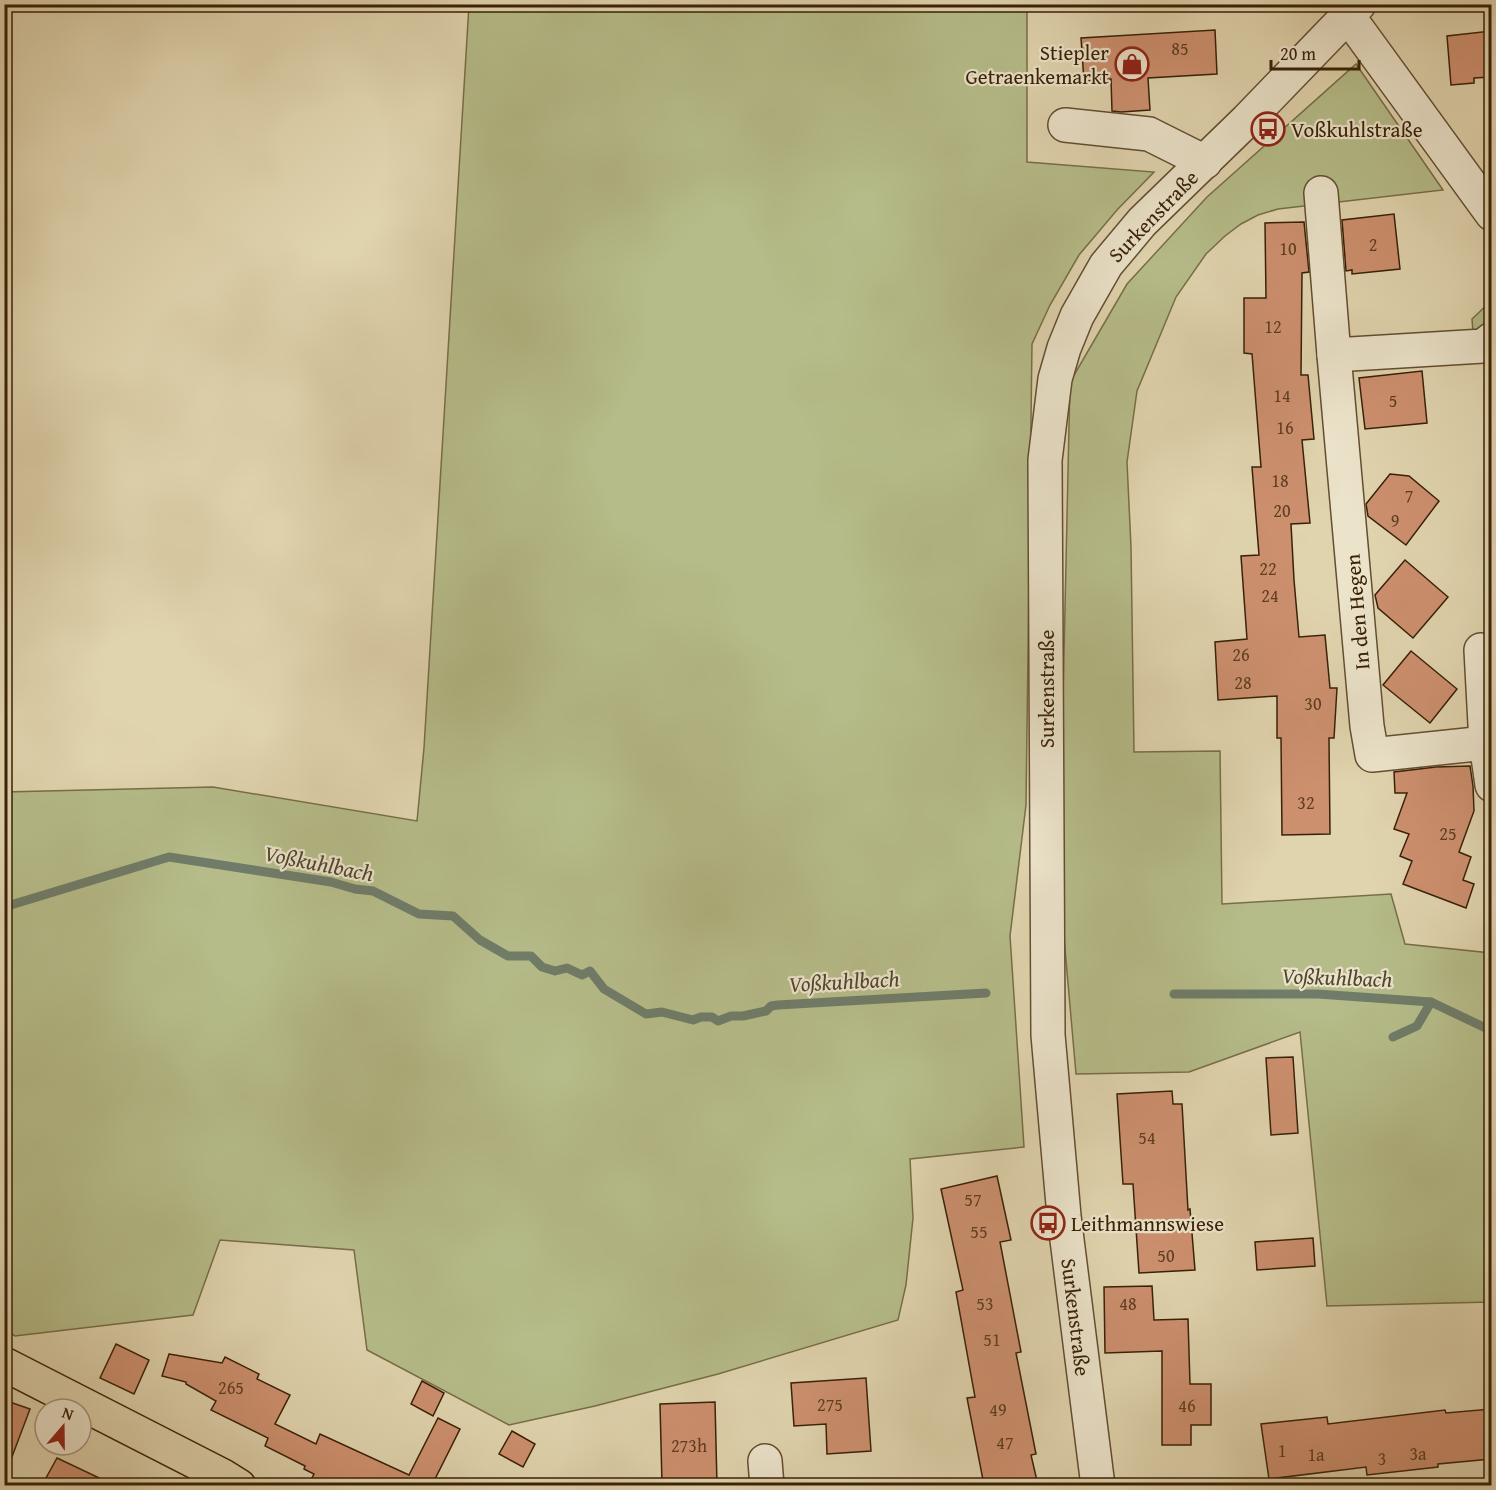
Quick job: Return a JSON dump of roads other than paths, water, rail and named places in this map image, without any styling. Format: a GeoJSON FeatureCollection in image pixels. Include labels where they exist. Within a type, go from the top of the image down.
{"type":"FeatureCollection","features":[{"type":"Feature","properties":{"kind":"main road"},"geometry":{"type":"LineString","coordinates":[[4,1364],[239,1485]]}},
{"type":"Feature","properties":{"kind":"street","name":"Surkenstraße"},"geometry":{"type":"LineString","coordinates":[[1098,1485],[1064,1216],[1048,1035],[1045,460],[1055,379],[1077,316],[1106,265],[1142,222],[1247,120],[1353,10]]}},
{"type":"Feature","properties":{"kind":"street"},"geometry":{"type":"LineString","coordinates":[[1353,10],[1491,214]]}},
{"type":"Feature","properties":{"kind":"street"},"geometry":{"type":"LineString","coordinates":[[1065,125],[1149,134],[1205,162]]}},
{"type":"Feature","properties":{"kind":"street","name":"In den Hegen"},"geometry":{"type":"LineString","coordinates":[[1321,193],[1367,726],[1372,755],[1486,743]]}},
{"type":"Feature","properties":{"kind":"street"},"geometry":{"type":"LineString","coordinates":[[1334,355],[1483,346],[1491,339]]}},
{"type":"Feature","properties":{"kind":"street"},"geometry":{"type":"LineString","coordinates":[[1481,650],[1486,743],[1491,785]]}},
{"type":"Feature","properties":{"kind":"waterway","name":"Voßkuhlbach"},"geometry":{"type":"LineString","coordinates":[[4,907],[169,857],[331,882],[355,889],[373,891],[419,914],[453,916],[480,940],[508,956],[531,956],[542,967],[555,971],[567,968],[582,975],[590,971],[604,989],[646,1014],[662,1012],[693,1020],[712,1017],[718,1021],[731,1016],[766,1011],[771,1006],[778,1005],[986,993]]}},
{"type":"Feature","properties":{"kind":"waterway","name":"Voßkuhlbach"},"geometry":{"type":"LineString","coordinates":[[1174,994],[1318,994],[1431,1002],[1492,1031]]}},
{"type":"Feature","properties":{"kind":"waterway"},"geometry":{"type":"LineString","coordinates":[[1393,1037],[1417,1026],[1431,1002]]}},
{"type":"Feature","properties":{"kind":"place","name":"Stiepler Getraenkemarkt"},"geometry":{"type":"Point","coordinates":[1132,64]}},
{"type":"Feature","properties":{"kind":"place","name":"Voßkuhlstraße"},"geometry":{"type":"Point","coordinates":[1268,129]}},
{"type":"Feature","properties":{"kind":"place","name":"Leithmannswiese"},"geometry":{"type":"Point","coordinates":[1048,1223]}}]}
